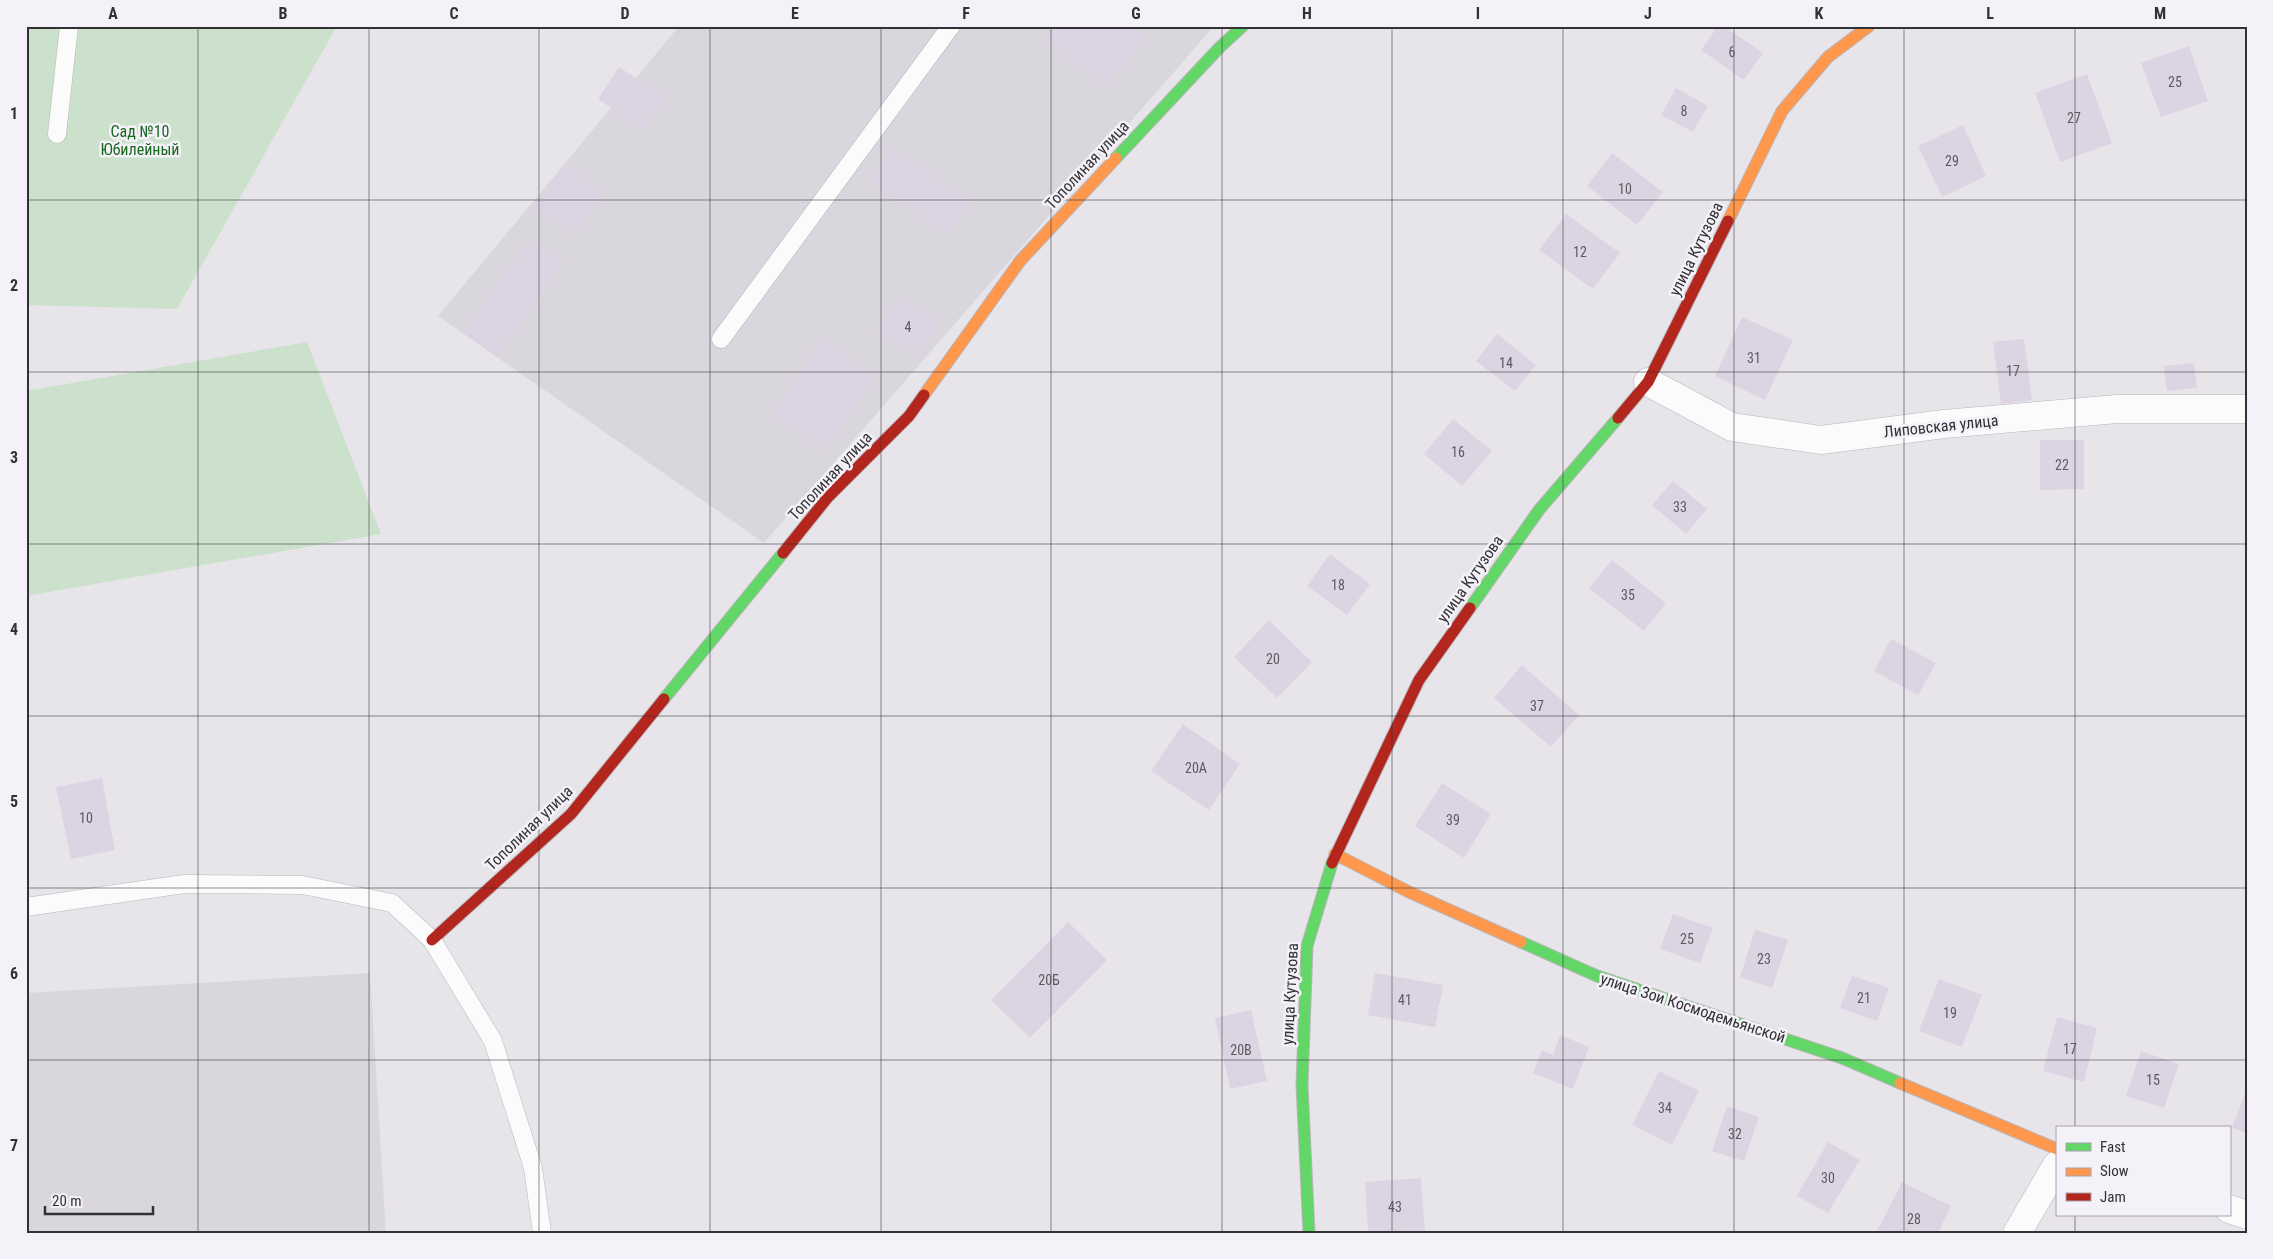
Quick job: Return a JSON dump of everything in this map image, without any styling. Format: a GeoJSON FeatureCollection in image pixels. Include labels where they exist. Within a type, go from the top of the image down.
{"type":"FeatureCollection","features":[{"type":"Feature","properties":{"kind":"street","name":"Тополиная улица"},"geometry":{"type":"LineString","coordinates":[[432,940],[571,814],[828,497],[909,416],[1020,261],[1220,47],[1243,26]]}},
{"type":"Feature","properties":{"kind":"street","name":"улица Кутузова"},"geometry":{"type":"LineString","coordinates":[[1309,1233],[1302,1085],[1306,946],[1335,854],[1419,680],[1540,510],[1648,382],[1782,111],[1828,58],[1868,26]]}},
{"type":"Feature","properties":{"kind":"street","name":"Липовская улица"},"geometry":{"type":"LineString","coordinates":[[1648,382],[1732,427],[1821,440],[1944,424],[2117,409],[2247,409]]}},
{"type":"Feature","properties":{"kind":"street","name":"улица Зои Космодемьянской"},"geometry":{"type":"LineString","coordinates":[[1335,854],[1408,892],[1597,976],[1842,1058],[2056,1149]]}},
{"type":"Feature","properties":{"kind":"street"},"geometry":{"type":"LineString","coordinates":[[2017,1233],[2056,1167]]}},
{"type":"Feature","properties":{"kind":"street"},"geometry":{"type":"LineString","coordinates":[[2230,1209],[2247,1215]]}},
{"type":"Feature","properties":{"kind":"lane"},"geometry":{"type":"LineString","coordinates":[[57,134],[69,26]]}},
{"type":"Feature","properties":{"kind":"lane"},"geometry":{"type":"LineString","coordinates":[[721,338],[951,26]]}},
{"type":"Feature","properties":{"kind":"lane"},"geometry":{"type":"LineString","coordinates":[[26,907],[184,884],[303,885],[392,903],[432,940],[493,1041],[533,1168],[542,1233]]}},
{"type":"Feature","properties":{"kind":"shaded area"},"geometry":{"type":"Polygon","coordinates":[[[679,26],[1214,26],[764,543],[438,316],[679,26]]]}},
{"type":"Feature","properties":{"kind":"shaded area"},"geometry":{"type":"Polygon","coordinates":[[[370,973],[386,1233],[26,1233],[26,993],[370,973]]]}},
{"type":"Feature","properties":{"kind":"green space","name":"Сад №10 Юбилейный"},"geometry":{"type":"Polygon","coordinates":[[[26,26],[337,26],[177,309],[26,305],[26,26]]]}},
{"type":"Feature","properties":{"kind":"green space"},"geometry":{"type":"Polygon","coordinates":[[[307,342],[381,534],[26,596],[26,391],[307,342]]]}},
{"type":"Feature","properties":{"kind":"building"},"geometry":{"type":"Polygon","coordinates":[[[1054,26],[1130,26],[1144,38],[1105,86],[1045,38],[1054,26]]]}},
{"type":"Feature","properties":{"kind":"building"},"geometry":{"type":"Polygon","coordinates":[[[1718,26],[1724,26],[1763,53],[1744,80],[1701,50],[1718,26]]]}},
{"type":"Feature","properties":{"kind":"building"},"geometry":{"type":"Polygon","coordinates":[[[2189,46],[2208,101],[2161,117],[2141,63],[2189,46]]]}},
{"type":"Feature","properties":{"kind":"building"},"geometry":{"type":"Polygon","coordinates":[[[619,67],[664,96],[642,129],[598,99],[619,67]]]}},
{"type":"Feature","properties":{"kind":"building"},"geometry":{"type":"Polygon","coordinates":[[[2087,74],[2112,143],[2060,162],[2035,93],[2087,74]]]}},
{"type":"Feature","properties":{"kind":"building"},"geometry":{"type":"Polygon","coordinates":[[[1676,88],[1708,106],[1693,132],[1661,115],[1676,88]]]}},
{"type":"Feature","properties":{"kind":"building"},"geometry":{"type":"Polygon","coordinates":[[[1963,125],[1986,176],[1942,197],[1918,146],[1963,125]]]}},
{"type":"Feature","properties":{"kind":"building"},"geometry":{"type":"Polygon","coordinates":[[[892,149],[969,201],[947,233],[871,181],[892,149]]]}},
{"type":"Feature","properties":{"kind":"building"},"geometry":{"type":"Polygon","coordinates":[[[1612,153],[1663,192],[1637,225],[1587,186],[1612,153]]]}},
{"type":"Feature","properties":{"kind":"building"},"geometry":{"type":"Polygon","coordinates":[[[565,166],[604,191],[575,234],[536,209],[565,166]]]}},
{"type":"Feature","properties":{"kind":"building"},"geometry":{"type":"Polygon","coordinates":[[[1566,214],[1620,253],[1593,289],[1539,250],[1566,214]]]}},
{"type":"Feature","properties":{"kind":"building"},"geometry":{"type":"Polygon","coordinates":[[[530,240],[562,263],[496,355],[464,332],[530,240]]]}},
{"type":"Feature","properties":{"kind":"building"},"geometry":{"type":"Polygon","coordinates":[[[900,297],[939,324],[916,357],[877,330],[900,297]]]}},
{"type":"Feature","properties":{"kind":"building"},"geometry":{"type":"Polygon","coordinates":[[[1742,317],[1793,340],[1765,400],[1715,376],[1742,317]]]}},
{"type":"Feature","properties":{"kind":"building"},"geometry":{"type":"Polygon","coordinates":[[[1497,334],[1536,365],[1515,391],[1476,361],[1497,334]]]}},
{"type":"Feature","properties":{"kind":"building"},"geometry":{"type":"Polygon","coordinates":[[[2024,339],[2032,400],[2001,404],[1993,342],[2024,339]]]}},
{"type":"Feature","properties":{"kind":"building"},"geometry":{"type":"Polygon","coordinates":[[[821,340],[874,375],[825,450],[772,415],[821,340]]]}},
{"type":"Feature","properties":{"kind":"building"},"geometry":{"type":"Polygon","coordinates":[[[2194,363],[2197,388],[2167,391],[2164,366],[2194,363]]]}},
{"type":"Feature","properties":{"kind":"building"},"geometry":{"type":"Polygon","coordinates":[[[1453,419],[1492,451],[1462,486],[1424,454],[1453,419]]]}},
{"type":"Feature","properties":{"kind":"building"},"geometry":{"type":"Polygon","coordinates":[[[2040,440],[2084,440],[2084,489],[2040,490],[2040,440]]]}},
{"type":"Feature","properties":{"kind":"building"},"geometry":{"type":"Polygon","coordinates":[[[1673,481],[1707,509],[1686,534],[1652,505],[1673,481]]]}},
{"type":"Feature","properties":{"kind":"building"},"geometry":{"type":"Polygon","coordinates":[[[1330,554],[1370,584],[1347,615],[1307,586],[1330,554]]]}},
{"type":"Feature","properties":{"kind":"building"},"geometry":{"type":"Polygon","coordinates":[[[1612,560],[1666,603],[1644,631],[1589,588],[1612,560]]]}},
{"type":"Feature","properties":{"kind":"building"},"geometry":{"type":"Polygon","coordinates":[[[1269,620],[1312,662],[1277,698],[1234,657],[1269,620]]]}},
{"type":"Feature","properties":{"kind":"building"},"geometry":{"type":"Polygon","coordinates":[[[1891,639],[1936,663],[1918,695],[1874,671],[1891,639]]]}},
{"type":"Feature","properties":{"kind":"building"},"geometry":{"type":"Polygon","coordinates":[[[1522,665],[1579,715],[1551,747],[1494,698],[1522,665]]]}},
{"type":"Feature","properties":{"kind":"building"},"geometry":{"type":"Polygon","coordinates":[[[1183,724],[1240,764],[1209,810],[1151,771],[1183,724]]]}},
{"type":"Feature","properties":{"kind":"building"},"geometry":{"type":"Polygon","coordinates":[[[102,778],[115,850],[71,859],[56,787],[102,778]]]}},
{"type":"Feature","properties":{"kind":"building"},"geometry":{"type":"Polygon","coordinates":[[[1442,783],[1491,814],[1464,858],[1415,826],[1442,783]]]}},
{"type":"Feature","properties":{"kind":"building"},"geometry":{"type":"Polygon","coordinates":[[[1673,914],[1713,928],[1700,963],[1660,949],[1673,914]]]}},
{"type":"Feature","properties":{"kind":"building"},"geometry":{"type":"Polygon","coordinates":[[[1068,922],[1107,960],[1030,1038],[991,1000],[1068,922]]]}},
{"type":"Feature","properties":{"kind":"building"},"geometry":{"type":"Polygon","coordinates":[[[1755,930],[1788,940],[1772,988],[1740,977],[1755,930]]]}},
{"type":"Feature","properties":{"kind":"building"},"geometry":{"type":"Polygon","coordinates":[[[1375,973],[1443,985],[1435,1027],[1368,1015],[1375,973]]]}},
{"type":"Feature","properties":{"kind":"building"},"geometry":{"type":"Polygon","coordinates":[[[1852,976],[1889,988],[1877,1021],[1840,1008],[1852,976]]]}},
{"type":"Feature","properties":{"kind":"building"},"geometry":{"type":"Polygon","coordinates":[[[1939,979],[1982,995],[1962,1047],[1919,1031],[1939,979]]]}},
{"type":"Feature","properties":{"kind":"building"},"geometry":{"type":"Polygon","coordinates":[[[1251,1010],[1267,1081],[1230,1089],[1215,1018],[1251,1010]]]}},
{"type":"Feature","properties":{"kind":"building"},"geometry":{"type":"Polygon","coordinates":[[[2057,1017],[2097,1028],[2084,1082],[2043,1071],[2057,1017]]]}},
{"type":"Feature","properties":{"kind":"building"},"geometry":{"type":"Polygon","coordinates":[[[1560,1035],[1589,1047],[1573,1089],[1533,1073],[1542,1050],[1553,1055],[1560,1035]]]}},
{"type":"Feature","properties":{"kind":"building"},"geometry":{"type":"Polygon","coordinates":[[[2141,1051],[2179,1064],[2164,1108],[2126,1096],[2141,1051]]]}},
{"type":"Feature","properties":{"kind":"building"},"geometry":{"type":"Polygon","coordinates":[[[1659,1071],[1699,1091],[1672,1145],[1632,1125],[1659,1071]]]}},
{"type":"Feature","properties":{"kind":"building"},"geometry":{"type":"Polygon","coordinates":[[[2247,1088],[2247,1133],[2232,1128],[2247,1088]]]}},
{"type":"Feature","properties":{"kind":"building"},"geometry":{"type":"Polygon","coordinates":[[[1727,1106],[1759,1117],[1744,1161],[1712,1151],[1727,1106]]]}},
{"type":"Feature","properties":{"kind":"building"},"geometry":{"type":"Polygon","coordinates":[[[1828,1142],[1860,1160],[1828,1213],[1797,1196],[1828,1142]]]}},
{"type":"Feature","properties":{"kind":"building"},"geometry":{"type":"Polygon","coordinates":[[[1421,1178],[1425,1233],[1368,1233],[1365,1182],[1421,1178]]]}},
{"type":"Feature","properties":{"kind":"building"},"geometry":{"type":"Polygon","coordinates":[[[1902,1182],[1951,1206],[1938,1233],[1876,1233],[1902,1182]]]}},
{"type":"Feature","properties":{"kind":"traffic: fast"},"geometry":{"type":"LineString","coordinates":[[1116,158],[1220,47],[1243,26]]}},
{"type":"Feature","properties":{"kind":"traffic: fast"},"geometry":{"type":"LineString","coordinates":[[1470,608],[1539,510],[1618,418]]}},
{"type":"Feature","properties":{"kind":"traffic: fast"},"geometry":{"type":"LineString","coordinates":[[664,699],[783,553]]}},
{"type":"Feature","properties":{"kind":"traffic: fast"},"geometry":{"type":"LineString","coordinates":[[1309,1233],[1302,1085],[1307,946],[1332,863]]}},
{"type":"Feature","properties":{"kind":"traffic: fast"},"geometry":{"type":"LineString","coordinates":[[1521,942],[1597,976],[1842,1058],[1900,1083]]}},
{"type":"Feature","properties":{"kind":"traffic: slow"},"geometry":{"type":"LineString","coordinates":[[1728,221],[1782,111],[1828,57],[1869,26]]}},
{"type":"Feature","properties":{"kind":"traffic: slow"},"geometry":{"type":"LineString","coordinates":[[924,395],[1020,261],[1116,158]]}},
{"type":"Feature","properties":{"kind":"traffic: slow"},"geometry":{"type":"LineString","coordinates":[[1335,854],[1409,892],[1521,942]]}},
{"type":"Feature","properties":{"kind":"traffic: slow"},"geometry":{"type":"LineString","coordinates":[[1900,1083],[2056,1149]]}},
{"type":"Feature","properties":{"kind":"traffic: jam"},"geometry":{"type":"LineString","coordinates":[[1618,418],[1648,382],[1728,221]]}},
{"type":"Feature","properties":{"kind":"traffic: jam"},"geometry":{"type":"LineString","coordinates":[[783,553],[828,497],[909,416],[924,395]]}},
{"type":"Feature","properties":{"kind":"traffic: jam"},"geometry":{"type":"LineString","coordinates":[[1332,863],[1419,680],[1470,608]]}},
{"type":"Feature","properties":{"kind":"traffic: jam"},"geometry":{"type":"LineString","coordinates":[[432,940],[571,814],[664,699]]}}]}
